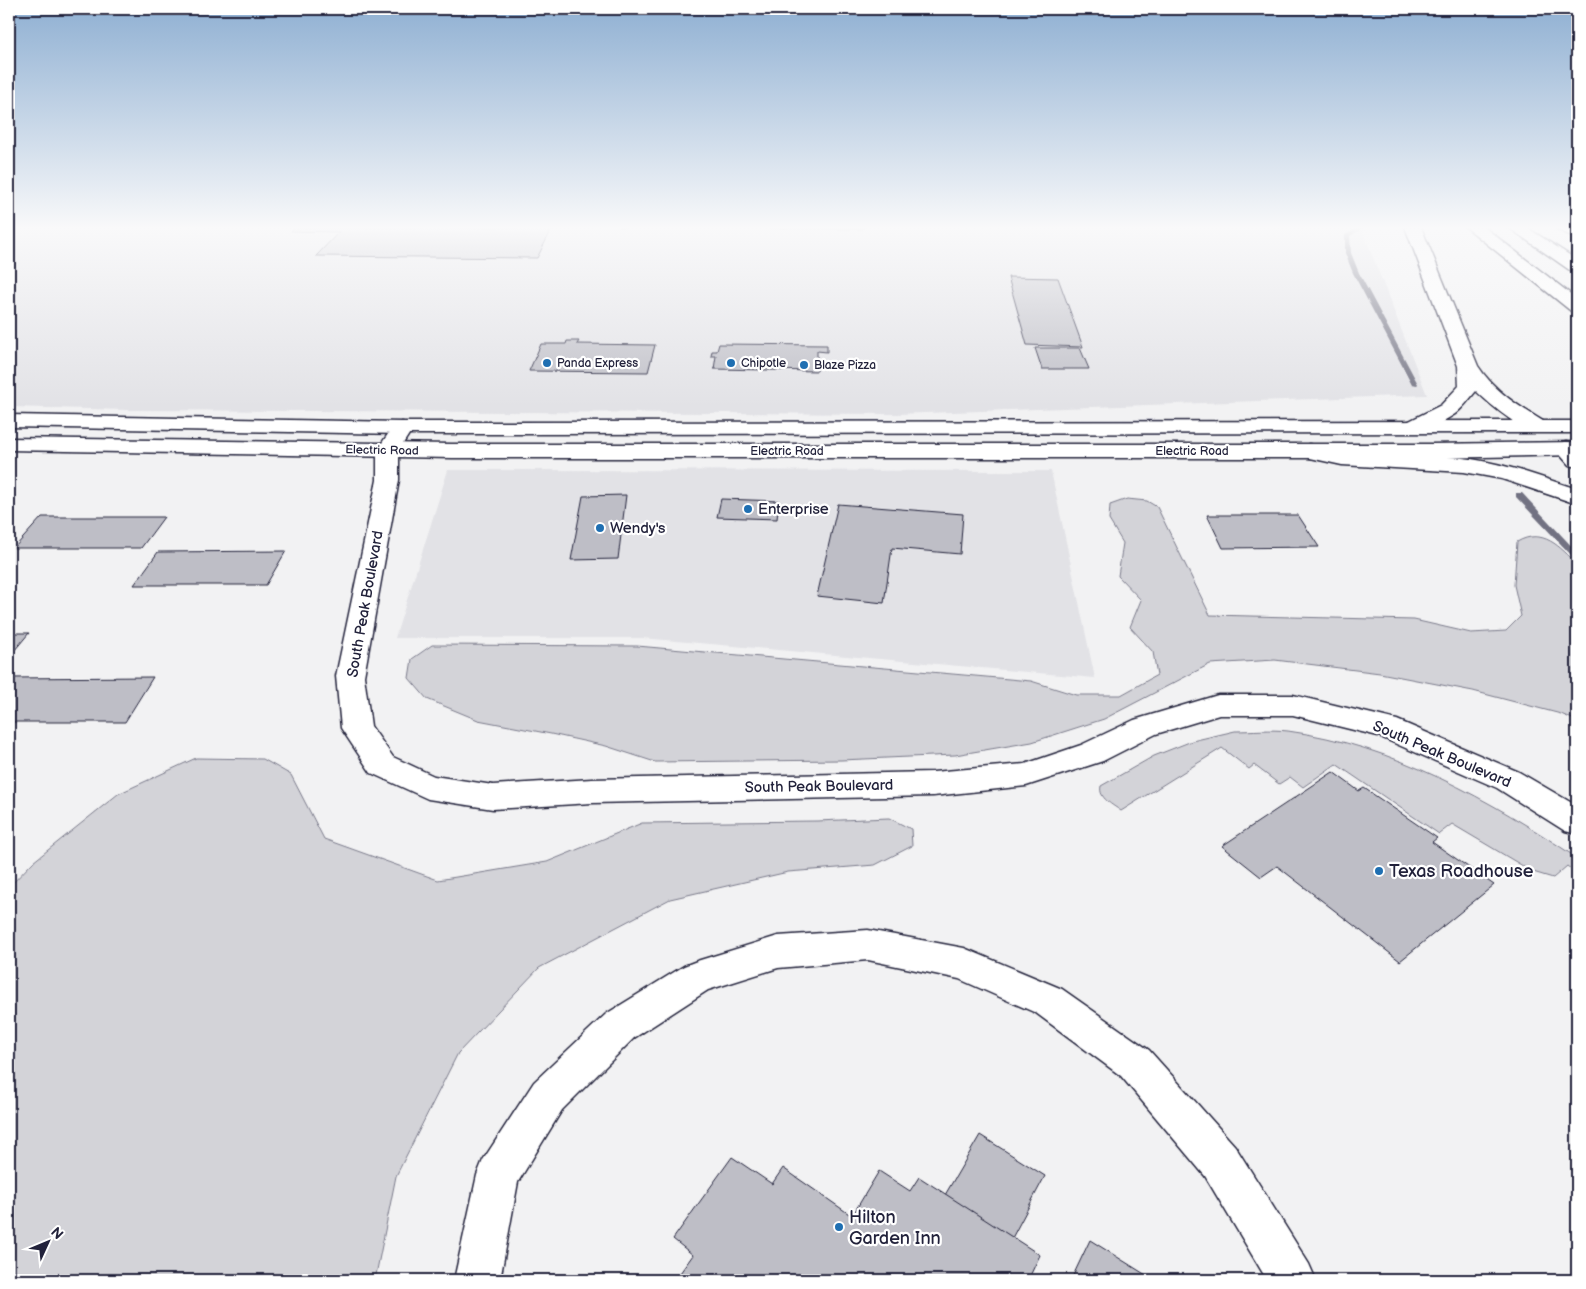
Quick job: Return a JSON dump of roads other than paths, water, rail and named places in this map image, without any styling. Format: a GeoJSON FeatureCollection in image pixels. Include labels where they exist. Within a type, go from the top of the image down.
{"type":"FeatureCollection","features":[{"type":"Feature","properties":{"kind":"main road"},"geometry":{"type":"LineString","coordinates":[[1437,287],[1468,366],[1478,383],[1488,394],[1539,427],[1573,453]]}},
{"type":"Feature","properties":{"kind":"main road"},"geometry":{"type":"LineString","coordinates":[[1551,287],[1577,307]]}},
{"type":"Feature","properties":{"kind":"main road"},"geometry":{"type":"LineString","coordinates":[[1412,427],[1448,409],[1459,398],[1469,387],[1468,366]]}},
{"type":"Feature","properties":{"kind":"main road","name":"Electric Road"},"geometry":{"type":"LineString","coordinates":[[9,420],[395,439],[1573,453]]}},
{"type":"Feature","properties":{"kind":"main road","name":"Electric Road"},"geometry":{"type":"LineString","coordinates":[[9,444],[1412,427],[1577,427]]}},
{"type":"Feature","properties":{"kind":"main road","name":"South Peak Boulevard"},"geometry":{"type":"LineString","coordinates":[[395,439],[350,676],[356,728],[382,765],[428,787],[493,797],[592,791],[933,784],[1026,775],[1092,753],[1145,727],[1218,705],[1293,705],[1386,727],[1508,780],[1577,822]]}},
{"type":"Feature","properties":{"kind":"main road"},"geometry":{"type":"LineString","coordinates":[[1309,451],[1342,458],[1464,465],[1507,473],[1577,496]]}},
{"type":"Feature","properties":{"kind":"main road"},"geometry":{"type":"LineString","coordinates":[[477,1280],[498,1175],[548,1096],[620,1026],[697,977],[778,952],[868,945],[964,964],[1049,1001],[1135,1063],[1220,1162],[1293,1280]]}},
{"type":"Feature","properties":{"kind":"waterway"},"geometry":{"type":"LineString","coordinates":[[1364,287],[1415,384]]}},
{"type":"Feature","properties":{"kind":"waterway"},"geometry":{"type":"LineString","coordinates":[[1519,495],[1577,556]]}},
{"type":"Feature","properties":{"kind":"place","name":"Panda Express"},"geometry":{"type":"Point","coordinates":[547,363]}},
{"type":"Feature","properties":{"kind":"place","name":"Chipotle"},"geometry":{"type":"Point","coordinates":[731,363]}},
{"type":"Feature","properties":{"kind":"place","name":"Blaze Pizza"},"geometry":{"type":"Point","coordinates":[804,365]}},
{"type":"Feature","properties":{"kind":"place","name":"Enterprise"},"geometry":{"type":"Point","coordinates":[748,509]}},
{"type":"Feature","properties":{"kind":"place","name":"Wendy's"},"geometry":{"type":"Point","coordinates":[600,528]}},
{"type":"Feature","properties":{"kind":"place","name":"Texas Roadhouse"},"geometry":{"type":"Point","coordinates":[1379,871]}},
{"type":"Feature","properties":{"kind":"place","name":"Hilton Garden Inn"},"geometry":{"type":"Point","coordinates":[839,1227]}}]}
